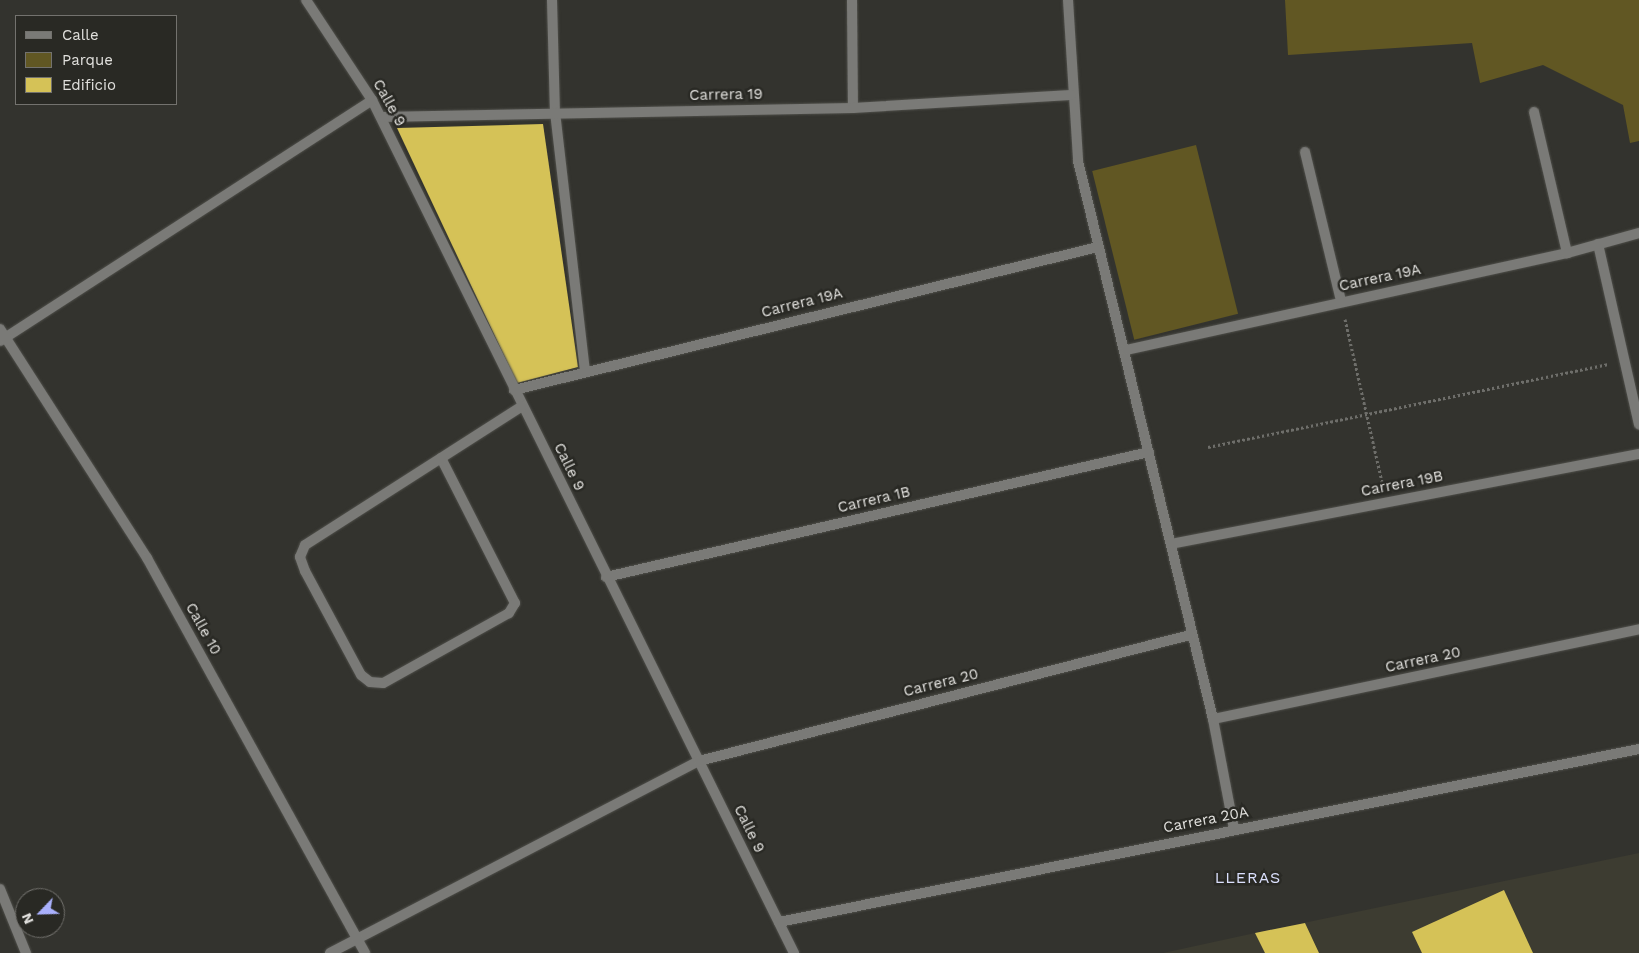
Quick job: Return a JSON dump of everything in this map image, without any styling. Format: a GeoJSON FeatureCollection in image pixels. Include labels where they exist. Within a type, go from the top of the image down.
{"type":"FeatureCollection","features":[{"type":"Feature","properties":{"kind":"street","name":"Calle 9"},"geometry":{"type":"LineString","coordinates":[[306,0],[372,100],[381,117],[606,577],[794,953]]}},
{"type":"Feature","properties":{"kind":"street"},"geometry":{"type":"LineString","coordinates":[[552,0],[555,112],[585,371]]}},
{"type":"Feature","properties":{"kind":"street"},"geometry":{"type":"LineString","coordinates":[[852,0],[854,108]]}},
{"type":"Feature","properties":{"kind":"street"},"geometry":{"type":"LineString","coordinates":[[1068,0],[1071,95],[1078,161],[1098,247],[1126,350],[1190,635],[1213,719],[1234,829]]}},
{"type":"Feature","properties":{"kind":"street","name":"Carrera 19"},"geometry":{"type":"LineString","coordinates":[[381,117],[555,112],[854,108],[1071,95]]}},
{"type":"Feature","properties":{"kind":"street"},"geometry":{"type":"LineString","coordinates":[[2,336],[372,100]]}},
{"type":"Feature","properties":{"kind":"street"},"geometry":{"type":"LineString","coordinates":[[1534,112],[1567,253]]}},
{"type":"Feature","properties":{"kind":"street"},"geometry":{"type":"LineString","coordinates":[[1305,152],[1341,302]]}},
{"type":"Feature","properties":{"kind":"street","name":"Carrera 19A"},"geometry":{"type":"LineString","coordinates":[[1126,350],[1567,253],[1639,233]]}},
{"type":"Feature","properties":{"kind":"street"},"geometry":{"type":"LineString","coordinates":[[1598,244],[1639,424]]}},
{"type":"Feature","properties":{"kind":"street","name":"Carrera 19A"},"geometry":{"type":"LineString","coordinates":[[514,390],[585,371],[1098,247]]}},
{"type":"Feature","properties":{"kind":"street","name":"Calle 10"},"geometry":{"type":"LineString","coordinates":[[2,336],[147,558],[365,953]]}},
{"type":"Feature","properties":{"kind":"street"},"geometry":{"type":"LineString","coordinates":[[441,458],[515,603],[509,614],[383,683],[370,682],[361,675],[300,557],[305,545],[522,406]]}},
{"type":"Feature","properties":{"kind":"street","name":"Carrera 1B"},"geometry":{"type":"LineString","coordinates":[[606,577],[1149,452]]}},
{"type":"Feature","properties":{"kind":"street","name":"Carrera 19B"},"geometry":{"type":"LineString","coordinates":[[1171,544],[1639,454]]}},
{"type":"Feature","properties":{"kind":"street","name":"Carrera 20"},"geometry":{"type":"LineString","coordinates":[[1213,719],[1639,629]]}},
{"type":"Feature","properties":{"kind":"street","name":"Carrera 20"},"geometry":{"type":"LineString","coordinates":[[330,953],[358,941],[699,760],[1190,635]]}},
{"type":"Feature","properties":{"kind":"street","name":"Carrera 20A"},"geometry":{"type":"LineString","coordinates":[[778,922],[1639,749]]}},
{"type":"Feature","properties":{"kind":"street"},"geometry":{"type":"LineString","coordinates":[[0,889],[26,953]]}},
{"type":"Feature","properties":{"kind":"path"},"geometry":{"type":"LineString","coordinates":[[1341,302],[1368,414],[1386,502]]}},
{"type":"Feature","properties":{"kind":"path"},"geometry":{"type":"LineString","coordinates":[[1208,447],[1624,360]]}},
{"type":"Feature","properties":{"kind":"shaded area"},"geometry":{"type":"Polygon","coordinates":[[[1639,853],[1639,953],[1163,953],[1255,933],[1639,853]]]}},
{"type":"Feature","properties":{"kind":"green space"},"geometry":{"type":"Polygon","coordinates":[[[1285,0],[1639,0],[1639,141],[1630,143],[1623,105],[1543,65],[1480,83],[1472,43],[1288,55],[1285,0]]]}},
{"type":"Feature","properties":{"kind":"green space"},"geometry":{"type":"Polygon","coordinates":[[[1196,145],[1238,314],[1134,340],[1092,171],[1196,145]]]}},
{"type":"Feature","properties":{"kind":"building"},"geometry":{"type":"Polygon","coordinates":[[[543,124],[578,367],[517,383],[397,128],[543,124]]]}},
{"type":"Feature","properties":{"kind":"building"},"geometry":{"type":"Polygon","coordinates":[[[1504,890],[1533,953],[1422,953],[1412,932],[1504,890]]]}},
{"type":"Feature","properties":{"kind":"building"},"geometry":{"type":"Polygon","coordinates":[[[1305,923],[1319,953],[1265,953],[1255,933],[1305,923]]]}},
{"type":"Feature","properties":{"kind":"district","name":"LLERAS"},"geometry":{"type":"Point","coordinates":[1248,878]}}]}
